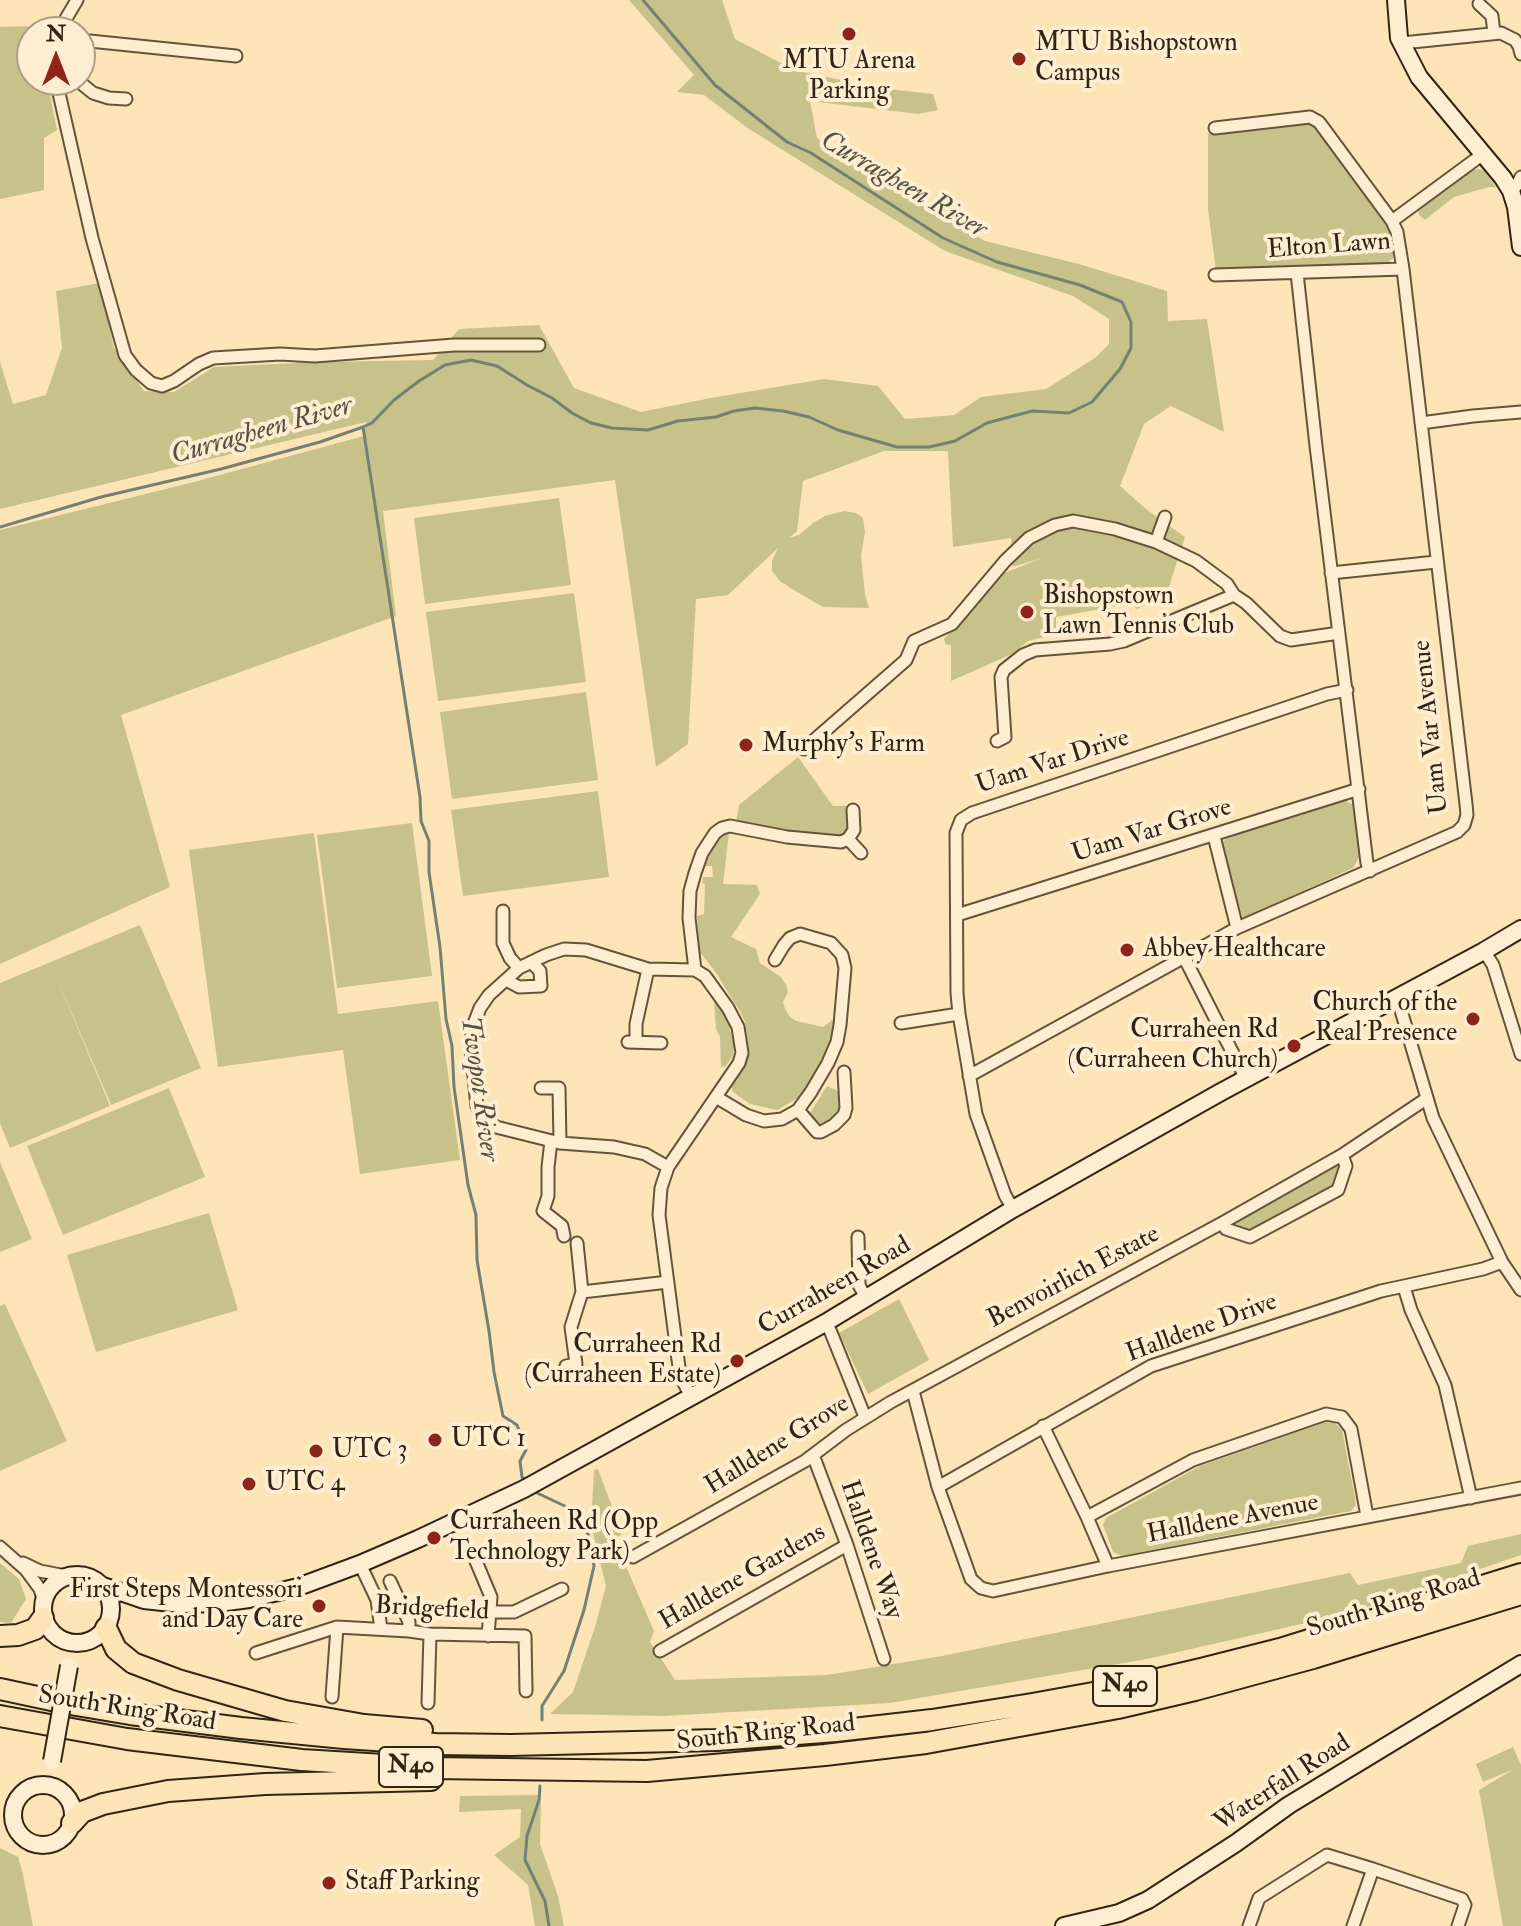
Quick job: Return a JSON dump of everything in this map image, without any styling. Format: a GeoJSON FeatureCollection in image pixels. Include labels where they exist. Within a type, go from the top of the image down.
{"type":"FeatureCollection","features":[{"type":"Feature","properties":{"kind":"highway","name":"South Ring Road"},"geometry":{"type":"LineString","coordinates":[[0,1689],[130,1714],[291,1734],[436,1744],[717,1740],[932,1720],[1129,1686],[1280,1649],[1521,1574]]}},
{"type":"Feature","properties":{"kind":"highway","name":"South Ring Road"},"geometry":{"type":"LineString","coordinates":[[0,1716],[127,1739],[302,1760],[432,1768],[647,1771],[926,1743],[1118,1708],[1313,1658],[1521,1594]]}},
{"type":"Feature","properties":{"kind":"highway"},"geometry":{"type":"LineString","coordinates":[[0,1636],[18,1635],[35,1629],[43,1609]]}},
{"type":"Feature","properties":{"kind":"highway"},"geometry":{"type":"LineString","coordinates":[[102,1626],[116,1649],[133,1663],[178,1680],[285,1711],[364,1725],[584,1742]]}},
{"type":"Feature","properties":{"kind":"highway"},"geometry":{"type":"LineString","coordinates":[[72,1823],[82,1812],[111,1802],[201,1788],[331,1782],[565,1778],[647,1771]]}},
{"type":"Feature","properties":{"kind":"street"},"geometry":{"type":"LineString","coordinates":[[1396,0],[1398,30],[1419,77],[1511,191],[1521,247]]}},
{"type":"Feature","properties":{"kind":"street"},"geometry":{"type":"LineString","coordinates":[[1479,4],[1492,16],[1494,33]]}},
{"type":"Feature","properties":{"kind":"street"},"geometry":{"type":"LineString","coordinates":[[1402,43],[1494,33],[1507,34],[1520,45]]}},
{"type":"Feature","properties":{"kind":"street"},"geometry":{"type":"LineString","coordinates":[[96,42],[236,56]]}},
{"type":"Feature","properties":{"kind":"street"},"geometry":{"type":"LineString","coordinates":[[96,94],[126,99]]}},
{"type":"Feature","properties":{"kind":"street"},"geometry":{"type":"LineString","coordinates":[[60,96],[92,238],[125,355],[151,383],[162,386],[213,358],[280,354],[315,356],[454,345],[539,345]]}},
{"type":"Feature","properties":{"kind":"street","name":"Elton Lawn"},"geometry":{"type":"LineString","coordinates":[[1215,128],[1313,118],[1325,128],[1392,221],[1397,232],[1403,269],[1215,275]]}},
{"type":"Feature","properties":{"kind":"street","name":"Elton Lawn"},"geometry":{"type":"LineString","coordinates":[[1392,221],[1483,154]]}},
{"type":"Feature","properties":{"kind":"street"},"geometry":{"type":"LineString","coordinates":[[1511,191],[1521,177]]}},
{"type":"Feature","properties":{"kind":"street","name":"Uam Var Avenue"},"geometry":{"type":"LineString","coordinates":[[969,1076],[1237,928],[1457,832],[1464,825],[1467,815],[1403,269]]}},
{"type":"Feature","properties":{"kind":"street"},"geometry":{"type":"LineString","coordinates":[[1297,273],[1331,573],[1370,871]]}},
{"type":"Feature","properties":{"kind":"street"},"geometry":{"type":"LineString","coordinates":[[1421,423],[1521,412]]}},
{"type":"Feature","properties":{"kind":"street"},"geometry":{"type":"LineString","coordinates":[[1156,542],[1165,517]]}},
{"type":"Feature","properties":{"kind":"street"},"geometry":{"type":"LineString","coordinates":[[804,749],[906,660],[914,641],[952,624],[1005,561],[1029,538],[1055,525],[1073,521],[1115,529],[1156,542],[1196,561],[1227,584],[1234,595],[1280,636],[1291,640],[1339,633]]}},
{"type":"Feature","properties":{"kind":"street"},"geometry":{"type":"LineString","coordinates":[[1331,573],[1436,562]]}},
{"type":"Feature","properties":{"kind":"street"},"geometry":{"type":"LineString","coordinates":[[997,741],[1005,737],[1001,677],[1004,670],[1023,655],[1035,650],[1124,641],[1234,595]]}},
{"type":"Feature","properties":{"kind":"street","name":"Uam Var Drive"},"geometry":{"type":"LineString","coordinates":[[1013,1209],[976,1114],[959,1014],[956,833],[961,820],[972,813],[1327,694],[1347,690]]}},
{"type":"Feature","properties":{"kind":"street","name":"Uam Var Grove"},"geometry":{"type":"LineString","coordinates":[[957,915],[1359,789]]}},
{"type":"Feature","properties":{"kind":"street"},"geometry":{"type":"LineString","coordinates":[[695,970],[689,918],[690,891],[702,853],[715,833],[730,826],[841,842],[848,839],[854,830],[853,810]]}},
{"type":"Feature","properties":{"kind":"street"},"geometry":{"type":"LineString","coordinates":[[1214,836],[1237,928]]}},
{"type":"Feature","properties":{"kind":"street"},"geometry":{"type":"LineString","coordinates":[[848,839],[861,853]]}},
{"type":"Feature","properties":{"kind":"street"},"geometry":{"type":"LineString","coordinates":[[503,911],[503,943],[519,968]]}},
{"type":"Feature","properties":{"kind":"street","name":"Curraheen Road"},"geometry":{"type":"LineString","coordinates":[[66,1576],[82,1575],[144,1600],[181,1604],[219,1603],[298,1587],[360,1564],[532,1484],[825,1323],[1013,1209],[1521,929]]}},
{"type":"Feature","properties":{"kind":"street"},"geometry":{"type":"LineString","coordinates":[[716,1097],[746,1115],[764,1121],[782,1119],[798,1110],[828,1063],[837,1042],[841,1015],[845,968],[842,955],[831,943],[800,934],[790,938],[775,960]]}},
{"type":"Feature","properties":{"kind":"street"},"geometry":{"type":"LineString","coordinates":[[668,1167],[645,1154],[614,1147],[556,1142],[496,1127],[484,1119],[477,1106],[472,1029],[489,995],[519,968],[564,949],[586,950],[648,969],[695,970],[705,976],[738,1027],[742,1053],[739,1063],[668,1167],[661,1188],[659,1215],[680,1375],[691,1397]]}},
{"type":"Feature","properties":{"kind":"street"},"geometry":{"type":"LineString","coordinates":[[1484,951],[1493,965],[1521,1054]]}},
{"type":"Feature","properties":{"kind":"street"},"geometry":{"type":"LineString","coordinates":[[1184,957],[1246,1079]]}},
{"type":"Feature","properties":{"kind":"street"},"geometry":{"type":"LineString","coordinates":[[506,980],[519,987],[541,986],[540,971],[531,962]]}},
{"type":"Feature","properties":{"kind":"street"},"geometry":{"type":"LineString","coordinates":[[648,969],[632,1042],[661,1043]]}},
{"type":"Feature","properties":{"kind":"street"},"geometry":{"type":"LineString","coordinates":[[1397,997],[1433,1118],[1502,1262],[1521,1290]]}},
{"type":"Feature","properties":{"kind":"street"},"geometry":{"type":"LineString","coordinates":[[901,1023],[959,1014]]}},
{"type":"Feature","properties":{"kind":"street"},"geometry":{"type":"LineString","coordinates":[[798,1110],[817,1132],[828,1130],[844,1115],[846,1108],[844,1072]]}},
{"type":"Feature","properties":{"kind":"street"},"geometry":{"type":"LineString","coordinates":[[541,1088],[559,1088],[556,1142],[548,1167],[548,1196],[543,1211],[562,1226],[564,1236]]}},
{"type":"Feature","properties":{"kind":"street","name":"Benvoirlich Estate"},"geometry":{"type":"LineString","coordinates":[[946,1372],[1342,1155],[1426,1099]]}},
{"type":"Feature","properties":{"kind":"street"},"geometry":{"type":"LineString","coordinates":[[1222,1223],[1226,1229],[1250,1237],[1338,1190],[1346,1166],[1342,1155]]}},
{"type":"Feature","properties":{"kind":"street"},"geometry":{"type":"LineString","coordinates":[[858,1237],[859,1285],[866,1298]]}},
{"type":"Feature","properties":{"kind":"street"},"geometry":{"type":"LineString","coordinates":[[566,1366],[576,1364],[571,1327],[582,1292],[577,1243]]}},
{"type":"Feature","properties":{"kind":"street","name":"Halldene Drive"},"geometry":{"type":"LineString","coordinates":[[938,1487],[1151,1366],[1381,1291],[1502,1262]]}},
{"type":"Feature","properties":{"kind":"street"},"geometry":{"type":"LineString","coordinates":[[582,1292],[668,1282]]}},
{"type":"Feature","properties":{"kind":"street"},"geometry":{"type":"LineString","coordinates":[[1404,1287],[1411,1310],[1445,1385],[1471,1498]]}},
{"type":"Feature","properties":{"kind":"street"},"geometry":{"type":"LineString","coordinates":[[825,1323],[865,1417]]}},
{"type":"Feature","properties":{"kind":"street","name":"Halldene Grove"},"geometry":{"type":"LineString","coordinates":[[633,1557],[813,1455],[865,1417],[946,1372]]}},
{"type":"Feature","properties":{"kind":"street","name":"Halldene Avenue"},"geometry":{"type":"LineString","coordinates":[[913,1391],[938,1487],[971,1579],[981,1588],[993,1591],[1108,1566],[1521,1488]]}},
{"type":"Feature","properties":{"kind":"street","name":"Halldene Avenue"},"geometry":{"type":"LineString","coordinates":[[1087,1517],[1193,1460],[1326,1414],[1342,1417],[1351,1429],[1367,1516]]}},
{"type":"Feature","properties":{"kind":"street"},"geometry":{"type":"LineString","coordinates":[[1043,1426],[1108,1566]]}},
{"type":"Feature","properties":{"kind":"street","name":"Halldene Way"},"geometry":{"type":"LineString","coordinates":[[813,1455],[847,1545],[884,1659]]}},
{"type":"Feature","properties":{"kind":"street","name":"Halldene Gardens"},"geometry":{"type":"LineString","coordinates":[[660,1651],[847,1545]]}},
{"type":"Feature","properties":{"kind":"street"},"geometry":{"type":"LineString","coordinates":[[0,1547],[40,1571],[66,1576]]}},
{"type":"Feature","properties":{"kind":"street"},"geometry":{"type":"LineString","coordinates":[[473,1554],[491,1597],[488,1636]]}},
{"type":"Feature","properties":{"kind":"street"},"geometry":{"type":"LineString","coordinates":[[19,1561],[33,1578],[47,1626],[58,1638],[69,1666]]}},
{"type":"Feature","properties":{"kind":"street"},"geometry":{"type":"LineString","coordinates":[[360,1564],[377,1600],[381,1629]]}},
{"type":"Feature","properties":{"kind":"street"},"geometry":{"type":"LineString","coordinates":[[43,1609],[48,1589],[66,1576]]}},
{"type":"Feature","properties":{"kind":"street"},"geometry":{"type":"LineString","coordinates":[[390,1581],[409,1622],[409,1631]]}},
{"type":"Feature","properties":{"kind":"street"},"geometry":{"type":"LineString","coordinates":[[0,1806],[17,1799],[32,1787],[52,1761],[69,1666],[79,1649],[102,1626],[110,1601],[103,1586]]}},
{"type":"Feature","properties":{"kind":"street"},"geometry":{"type":"LineString","coordinates":[[490,1612],[514,1612],[562,1589]]}},
{"type":"Feature","properties":{"kind":"street","name":"Curraheen Road"},"geometry":{"type":"LineString","coordinates":[[58,1638],[79,1643],[144,1600]]}},
{"type":"Feature","properties":{"kind":"street"},"geometry":{"type":"LineString","coordinates":[[256,1653],[337,1627],[332,1697]]}},
{"type":"Feature","properties":{"kind":"street","name":"Bridgefield"},"geometry":{"type":"LineString","coordinates":[[337,1627],[430,1634],[525,1636],[526,1691]]}},
{"type":"Feature","properties":{"kind":"street"},"geometry":{"type":"LineString","coordinates":[[428,1703],[430,1634]]}},
{"type":"Feature","properties":{"kind":"street","name":"Waterfall Road"},"geometry":{"type":"LineString","coordinates":[[1064,1926],[1122,1919],[1289,1805],[1521,1664]]}},
{"type":"Feature","properties":{"kind":"street"},"geometry":{"type":"LineString","coordinates":[[0,1820],[30,1842],[49,1844],[64,1836],[72,1823],[72,1806],[63,1792],[52,1761]]}},
{"type":"Feature","properties":{"kind":"street"},"geometry":{"type":"LineString","coordinates":[[32,1787],[48,1785],[63,1792]]}},
{"type":"Feature","properties":{"kind":"street"},"geometry":{"type":"LineString","coordinates":[[17,1799],[13,1816],[19,1832]]}},
{"type":"Feature","properties":{"kind":"street"},"geometry":{"type":"LineString","coordinates":[[1249,1926],[1259,1898],[1325,1855],[1462,1899],[1465,1905],[1458,1926]]}},
{"type":"Feature","properties":{"kind":"street"},"geometry":{"type":"LineString","coordinates":[[1353,1926],[1373,1869]]}},
{"type":"Feature","properties":{"kind":"shaded area"},"geometry":{"type":"Polygon","coordinates":[[[629,0],[722,0],[735,39],[794,70],[879,88],[933,94],[938,110],[918,114],[810,101],[817,138],[985,241],[1079,264],[1167,291],[1168,321],[1207,319],[1224,432],[1171,406],[1144,424],[1120,486],[1185,537],[1166,596],[1137,609],[1129,601],[1118,606],[1056,617],[1056,634],[1028,641],[1012,654],[951,681],[951,645],[946,645],[944,639],[999,575],[1042,558],[1012,567],[1011,538],[953,547],[948,451],[884,451],[803,481],[797,531],[789,538],[799,535],[825,516],[844,511],[863,518],[865,532],[861,556],[869,608],[823,607],[792,589],[772,571],[772,560],[778,548],[728,595],[696,599],[688,744],[656,767],[615,480],[383,511],[396,616],[121,715],[170,887],[0,964],[0,530],[364,436],[366,422],[0,509],[0,362],[13,404],[46,395],[62,348],[56,291],[100,283],[114,348],[144,391],[174,392],[214,367],[433,360],[459,329],[539,325],[574,388],[641,412],[824,379],[878,386],[905,419],[954,415],[981,397],[1046,389],[1095,358],[1109,344],[1109,319],[1073,296],[945,251],[749,129],[704,95],[677,92],[694,75],[629,0]]]}},
{"type":"Feature","properties":{"kind":"shaded area"},"geometry":{"type":"Polygon","coordinates":[[[16,26],[16,96],[50,96],[57,130],[44,138],[44,190],[0,199],[0,27],[16,26]]]}},
{"type":"Feature","properties":{"kind":"shaded area"},"geometry":{"type":"Polygon","coordinates":[[[1314,124],[1387,220],[1395,248],[1393,258],[1386,264],[1216,271],[1208,209],[1208,134],[1314,124]]]}},
{"type":"Feature","properties":{"kind":"shaded area"},"geometry":{"type":"Polygon","coordinates":[[[1480,169],[1496,187],[1454,197],[1425,220],[1419,215],[1418,210],[1473,170],[1480,169]]]}},
{"type":"Feature","properties":{"kind":"shaded area"},"geometry":{"type":"Polygon","coordinates":[[[559,498],[571,585],[425,604],[414,518],[559,498]]]}},
{"type":"Feature","properties":{"kind":"shaded area"},"geometry":{"type":"Polygon","coordinates":[[[574,593],[586,682],[438,701],[426,612],[574,593]]]}},
{"type":"Feature","properties":{"kind":"shaded area"},"geometry":{"type":"Polygon","coordinates":[[[586,692],[598,780],[452,799],[440,712],[586,692]]]}},
{"type":"Feature","properties":{"kind":"shaded area"},"geometry":{"type":"Polygon","coordinates":[[[798,757],[833,806],[848,806],[850,829],[843,837],[796,834],[736,822],[739,805],[798,757]]]}},
{"type":"Feature","properties":{"kind":"shaded area"},"geometry":{"type":"Polygon","coordinates":[[[598,791],[609,877],[463,896],[451,810],[598,791]]]}},
{"type":"Feature","properties":{"kind":"shaded area"},"geometry":{"type":"Polygon","coordinates":[[[1339,801],[1356,806],[1360,855],[1353,868],[1243,918],[1222,851],[1223,842],[1229,836],[1339,801]]]}},
{"type":"Feature","properties":{"kind":"shaded area"},"geometry":{"type":"Polygon","coordinates":[[[412,823],[432,976],[337,988],[317,835],[412,823]]]}},
{"type":"Feature","properties":{"kind":"shaded area"},"geometry":{"type":"Polygon","coordinates":[[[314,833],[338,1014],[438,1001],[460,1160],[360,1174],[343,1050],[218,1067],[189,850],[314,833]]]}},
{"type":"Feature","properties":{"kind":"shaded area"},"geometry":{"type":"Polygon","coordinates":[[[729,833],[723,884],[757,885],[760,894],[731,937],[756,949],[760,963],[781,977],[788,992],[783,1002],[790,1017],[823,1027],[835,1021],[823,1062],[808,1087],[798,1098],[777,1110],[750,1104],[733,1092],[731,1086],[743,1069],[749,1051],[745,1022],[717,974],[700,952],[698,942],[697,916],[704,914],[703,877],[713,877],[712,866],[705,866],[718,838],[729,833]]]}},
{"type":"Feature","properties":{"kind":"shaded area"},"geometry":{"type":"Polygon","coordinates":[[[140,925],[201,1068],[111,1105],[53,969],[110,1106],[10,1148],[0,1123],[0,983],[140,925]]]}},
{"type":"Feature","properties":{"kind":"shaded area"},"geometry":{"type":"Polygon","coordinates":[[[714,1000],[728,1022],[734,1045],[733,1055],[726,1066],[721,1067],[720,1037],[716,1029],[714,1000]]]}},
{"type":"Feature","properties":{"kind":"shaded area"},"geometry":{"type":"Polygon","coordinates":[[[827,1086],[840,1092],[843,1105],[834,1118],[819,1124],[810,1113],[827,1086]]]}},
{"type":"Feature","properties":{"kind":"shaded area"},"geometry":{"type":"Polygon","coordinates":[[[169,1088],[205,1177],[63,1235],[27,1146],[169,1088]]]}},
{"type":"Feature","properties":{"kind":"shaded area"},"geometry":{"type":"Polygon","coordinates":[[[0,1162],[32,1239],[0,1252],[0,1162]]]}},
{"type":"Feature","properties":{"kind":"shaded area"},"geometry":{"type":"Polygon","coordinates":[[[1340,1164],[1334,1184],[1251,1229],[1234,1228],[1239,1218],[1340,1164]]]}},
{"type":"Feature","properties":{"kind":"shaded area"},"geometry":{"type":"Polygon","coordinates":[[[209,1213],[238,1310],[96,1352],[67,1255],[209,1213]]]}},
{"type":"Feature","properties":{"kind":"shaded area"},"geometry":{"type":"Polygon","coordinates":[[[899,1299],[929,1360],[868,1394],[839,1333],[899,1299]]]}},
{"type":"Feature","properties":{"kind":"shaded area"},"geometry":{"type":"Polygon","coordinates":[[[5,1304],[67,1441],[0,1471],[0,1306],[5,1304]]]}},
{"type":"Feature","properties":{"kind":"shaded area"},"geometry":{"type":"Polygon","coordinates":[[[1326,1422],[1335,1423],[1342,1430],[1356,1505],[1351,1511],[1122,1556],[1113,1552],[1103,1525],[1106,1518],[1200,1466],[1326,1422]]]}},
{"type":"Feature","properties":{"kind":"shaded area"},"geometry":{"type":"Polygon","coordinates":[[[598,1469],[622,1533],[615,1541],[654,1631],[650,1642],[675,1680],[827,1675],[942,1656],[1350,1573],[1358,1585],[1461,1563],[1468,1546],[1521,1534],[1521,1555],[1350,1613],[1147,1659],[890,1703],[663,1716],[550,1714],[573,1692],[606,1586],[591,1525],[594,1470],[598,1469]]]}},
{"type":"Feature","properties":{"kind":"shaded area"},"geometry":{"type":"Polygon","coordinates":[[[0,1563],[19,1579],[26,1599],[11,1623],[0,1622],[0,1563]]]}},
{"type":"Feature","properties":{"kind":"shaded area"},"geometry":{"type":"Polygon","coordinates":[[[1513,1747],[1521,1765],[1521,1926],[1503,1926],[1479,1790],[1514,1769],[1483,1782],[1476,1764],[1513,1747]]]}},
{"type":"Feature","properties":{"kind":"shaded area"},"geometry":{"type":"Polygon","coordinates":[[[541,1795],[540,1844],[558,1896],[564,1926],[535,1926],[528,1885],[494,1855],[520,1837],[521,1809],[459,1812],[460,1796],[541,1795]]]}},
{"type":"Feature","properties":{"kind":"shaded area"},"geometry":{"type":"Polygon","coordinates":[[[0,1848],[18,1857],[33,1926],[0,1926],[0,1848]]]}},
{"type":"Feature","properties":{"kind":"waterway","name":"Curragheen River"},"geometry":{"type":"LineString","coordinates":[[0,527],[101,497],[320,442],[363,427],[372,423],[394,400],[419,381],[445,365],[471,360],[497,366],[572,413],[591,423],[612,428],[648,430],[678,421],[755,408],[809,417],[838,430],[897,447],[929,447],[955,441],[987,423],[1032,411],[1069,413],[1092,402],[1120,369],[1131,348],[1131,322],[1122,302],[1080,285],[997,262],[943,238],[811,153],[787,142],[715,85],[643,0]]}},
{"type":"Feature","properties":{"kind":"waterway","name":"Twopot River"},"geometry":{"type":"LineString","coordinates":[[363,427],[420,797],[421,821],[429,841],[429,872],[446,1019],[452,1046],[454,1087],[468,1185],[476,1215],[477,1260],[494,1372],[503,1416],[517,1425],[526,1450],[520,1461],[525,1480]]}},
{"type":"Feature","properties":{"kind":"waterway","name":"Twopot River"},"geometry":{"type":"LineString","coordinates":[[535,1492],[569,1508],[588,1534],[594,1566],[584,1610],[564,1671],[542,1706],[542,1720]]}},
{"type":"Feature","properties":{"kind":"waterway"},"geometry":{"type":"LineString","coordinates":[[540,1786],[539,1800],[527,1836],[525,1860],[545,1901],[549,1926]]}},
{"type":"Feature","properties":{"kind":"place","name":"MTU Arena Parking"},"geometry":{"type":"Point","coordinates":[849,34]}},
{"type":"Feature","properties":{"kind":"place","name":"MTU Bishopstown Campus"},"geometry":{"type":"Point","coordinates":[1019,59]}},
{"type":"Feature","properties":{"kind":"place","name":"Bishopstown Lawn Tennis Club"},"geometry":{"type":"Point","coordinates":[1027,612]}},
{"type":"Feature","properties":{"kind":"place","name":"Murphy's Farm"},"geometry":{"type":"Point","coordinates":[746,745]}},
{"type":"Feature","properties":{"kind":"place","name":"Abbey Healthcare"},"geometry":{"type":"Point","coordinates":[1127,950]}},
{"type":"Feature","properties":{"kind":"place","name":"Church of the Real Presence"},"geometry":{"type":"Point","coordinates":[1473,1019]}},
{"type":"Feature","properties":{"kind":"place","name":"Curraheen Rd (Curraheen Church)"},"geometry":{"type":"Point","coordinates":[1294,1046]}},
{"type":"Feature","properties":{"kind":"place","name":"Curraheen Rd (Curraheen Estate)"},"geometry":{"type":"Point","coordinates":[737,1361]}},
{"type":"Feature","properties":{"kind":"place","name":"UTC 1"},"geometry":{"type":"Point","coordinates":[435,1440]}},
{"type":"Feature","properties":{"kind":"place","name":"UTC 3"},"geometry":{"type":"Point","coordinates":[316,1451]}},
{"type":"Feature","properties":{"kind":"place","name":"UTC 4"},"geometry":{"type":"Point","coordinates":[249,1484]}},
{"type":"Feature","properties":{"kind":"place","name":"Curraheen Rd (Opp Technology Park)"},"geometry":{"type":"Point","coordinates":[434,1538]}},
{"type":"Feature","properties":{"kind":"place","name":"First Steps Montessori and Day Care"},"geometry":{"type":"Point","coordinates":[319,1606]}},
{"type":"Feature","properties":{"kind":"place","name":"Staff Parking"},"geometry":{"type":"Point","coordinates":[329,1883]}}]}
